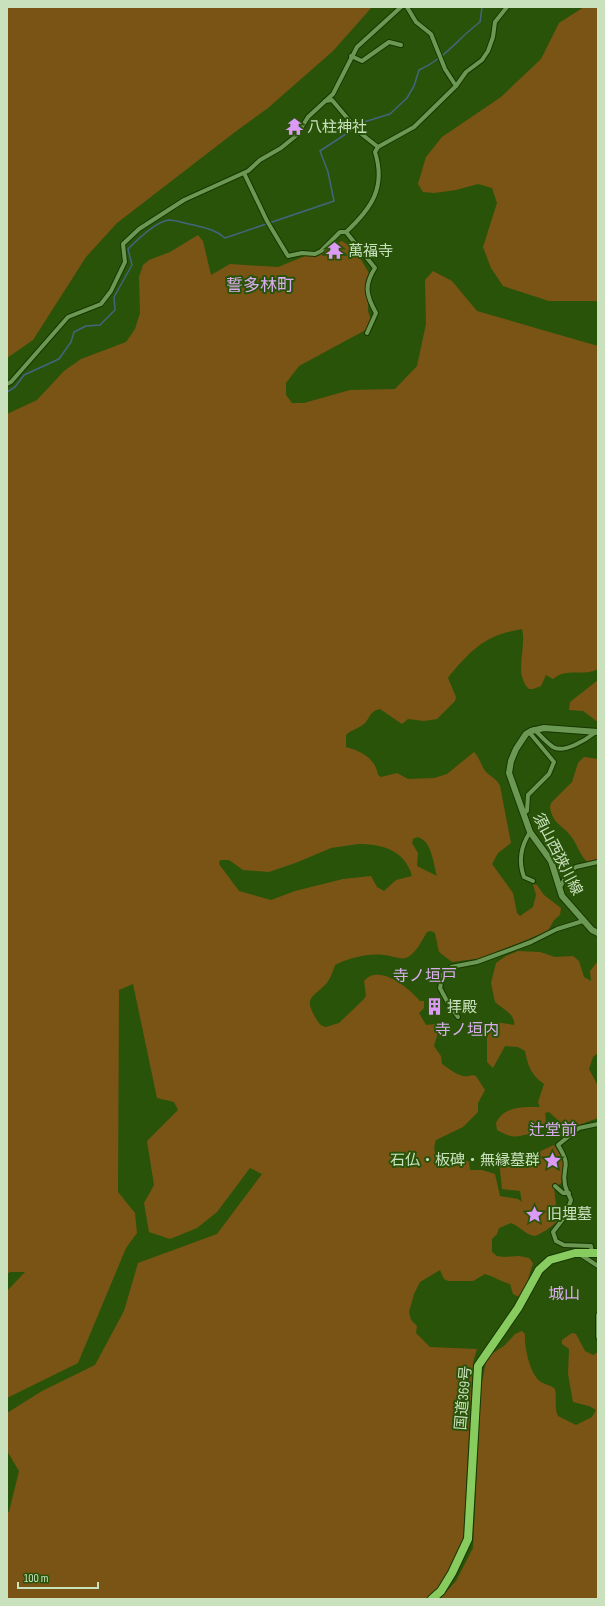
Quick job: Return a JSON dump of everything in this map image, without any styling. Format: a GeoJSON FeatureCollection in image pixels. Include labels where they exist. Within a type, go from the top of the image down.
{"type":"FeatureCollection","features":[{"type":"Feature","properties":{"kind":"highway","name":"国道369号"},"geometry":{"type":"LineString","coordinates":[[432,1599],[441,1591],[452,1573],[468,1539],[478,1366],[518,1308],[540,1270],[550,1260],[575,1253],[595,1253]]}},
{"type":"Feature","properties":{"kind":"main road"},"geometry":{"type":"LineString","coordinates":[[532,731],[597,732]]}},
{"type":"Feature","properties":{"kind":"main road","name":"須山西狭川線"},"geometry":{"type":"LineString","coordinates":[[532,731],[526,734],[516,749],[511,761],[509,773],[530,832],[551,862],[562,896],[583,921],[592,930],[598,933]]}},
{"type":"Feature","properties":{"kind":"street"},"geometry":{"type":"LineString","coordinates":[[7,384],[11,382],[68,317],[92,309],[101,304],[111,291],[125,262],[123,244],[139,229],[184,200],[244,173],[297,135],[308,117],[333,94],[356,47],[401,7]]}},
{"type":"Feature","properties":{"kind":"street"},"geometry":{"type":"LineString","coordinates":[[407,7],[416,22],[430,34],[445,69],[456,86]]}},
{"type":"Feature","properties":{"kind":"street"},"geometry":{"type":"LineString","coordinates":[[244,173],[266,221],[288,256],[302,253],[315,254],[321,251],[340,232],[346,232],[368,209],[376,196],[380,173],[375,152],[378,147],[414,126],[456,86],[466,72],[482,60],[488,51],[493,37],[495,22],[507,7]]}},
{"type":"Feature","properties":{"kind":"street"},"geometry":{"type":"LineString","coordinates":[[351,56],[362,61],[389,42],[401,45]]}},
{"type":"Feature","properties":{"kind":"street"},"geometry":{"type":"LineString","coordinates":[[325,101],[332,100],[359,132],[378,147]]}},
{"type":"Feature","properties":{"kind":"street"},"geometry":{"type":"LineString","coordinates":[[346,232],[376,268],[369,278],[367,293],[376,313],[367,333]]}},
{"type":"Feature","properties":{"kind":"street"},"geometry":{"type":"LineString","coordinates":[[532,731],[553,747],[558,749],[573,746],[597,732]]}},
{"type":"Feature","properties":{"kind":"street"},"geometry":{"type":"LineString","coordinates":[[523,814],[527,811],[528,795],[549,774],[554,762],[532,731]]}},
{"type":"Feature","properties":{"kind":"street"},"geometry":{"type":"LineString","coordinates":[[530,832],[523,843],[521,869],[524,877],[533,881]]}},
{"type":"Feature","properties":{"kind":"street"},"geometry":{"type":"LineString","coordinates":[[559,890],[568,873],[576,866],[598,862]]}},
{"type":"Feature","properties":{"kind":"street"},"geometry":{"type":"LineString","coordinates":[[458,1017],[440,988],[443,974],[451,967],[477,962],[531,942],[557,928],[583,921]]}},
{"type":"Feature","properties":{"kind":"street"},"geometry":{"type":"LineString","coordinates":[[595,1253],[591,1246],[564,1245],[556,1241],[553,1235],[555,1227],[570,1207],[571,1200],[565,1185],[567,1164],[566,1157],[558,1145],[579,1128],[598,1124]]}},
{"type":"Feature","properties":{"kind":"street"},"geometry":{"type":"LineString","coordinates":[[555,1186],[563,1192],[569,1193]]}},
{"type":"Feature","properties":{"kind":"street"},"geometry":{"type":"LineString","coordinates":[[575,1253],[586,1257],[598,1266]]}},
{"type":"Feature","properties":{"kind":"street"},"geometry":{"type":"LineString","coordinates":[[598,1315],[598,1337]]}},
{"type":"Feature","properties":{"kind":"shaded area"},"geometry":{"type":"Polygon","coordinates":[[[7,7],[372,7],[333,51],[268,108],[117,223],[86,257],[33,340],[7,358],[7,7]]]}},
{"type":"Feature","properties":{"kind":"shaded area"},"geometry":{"type":"Polygon","coordinates":[[[584,7],[598,7],[598,301],[549,301],[503,286],[491,268],[483,247],[497,203],[492,188],[478,184],[456,190],[434,193],[423,192],[418,184],[426,157],[442,137],[501,97],[541,59],[559,23],[584,7]]]}},
{"type":"Feature","properties":{"kind":"shaded area"},"geometry":{"type":"Polygon","coordinates":[[[198,235],[203,241],[211,275],[230,264],[278,267],[342,241],[355,250],[369,273],[368,311],[373,326],[299,366],[286,383],[286,395],[292,403],[304,403],[350,390],[395,389],[417,366],[426,324],[425,280],[433,271],[452,281],[477,311],[598,346],[598,669],[587,672],[558,675],[553,679],[546,675],[541,686],[529,689],[524,683],[521,668],[523,644],[522,629],[510,632],[489,639],[481,644],[466,657],[450,675],[448,678],[456,697],[455,701],[437,719],[424,721],[408,719],[402,724],[380,709],[372,712],[363,725],[346,735],[346,747],[362,753],[371,760],[378,775],[381,777],[397,773],[408,779],[434,778],[447,774],[474,752],[486,772],[496,780],[500,786],[511,843],[498,853],[492,864],[513,893],[517,913],[520,916],[533,907],[536,895],[533,884],[537,885],[544,895],[561,908],[560,915],[554,920],[548,931],[483,958],[452,962],[439,952],[435,933],[431,931],[427,932],[419,946],[408,957],[399,958],[387,955],[372,955],[346,960],[335,965],[327,983],[311,998],[310,1002],[317,1021],[321,1025],[326,1027],[339,1023],[366,996],[364,981],[370,976],[378,975],[394,979],[409,990],[420,1001],[424,1001],[424,1008],[419,1013],[426,1025],[436,1024],[438,1032],[434,1046],[441,1056],[442,1064],[460,1075],[476,1076],[485,1090],[478,1103],[478,1112],[463,1127],[436,1140],[434,1149],[439,1157],[469,1162],[470,1170],[482,1170],[495,1174],[500,1196],[518,1199],[522,1202],[520,1191],[502,1189],[499,1160],[505,1158],[525,1158],[554,1145],[563,1159],[563,1182],[554,1188],[556,1205],[563,1210],[560,1218],[548,1229],[535,1236],[528,1234],[511,1223],[499,1228],[497,1234],[492,1239],[492,1252],[497,1256],[519,1256],[529,1258],[533,1263],[524,1292],[519,1297],[513,1294],[510,1284],[485,1274],[473,1281],[448,1281],[444,1279],[440,1270],[420,1282],[414,1294],[409,1312],[411,1320],[417,1326],[416,1333],[430,1347],[477,1349],[473,1362],[463,1541],[449,1573],[437,1592],[428,1599],[7,1599],[7,1512],[9,1512],[19,1471],[7,1451],[7,1413],[42,1391],[95,1365],[124,1311],[138,1263],[217,1234],[262,1174],[250,1168],[217,1212],[197,1228],[170,1239],[149,1232],[144,1203],[154,1185],[147,1141],[178,1110],[174,1102],[157,1098],[133,984],[119,990],[118,1192],[135,1213],[137,1233],[126,1248],[78,1363],[7,1398],[7,1291],[25,1272],[10,1272],[7,1274],[7,414],[37,400],[64,371],[81,359],[126,342],[135,329],[140,313],[139,277],[143,265],[149,260],[170,252],[198,235]],[[417,837],[413,839],[412,843],[418,853],[417,866],[437,876],[429,847],[422,839],[417,837]],[[358,844],[331,848],[269,872],[243,870],[229,860],[220,860],[219,864],[239,891],[271,900],[295,891],[343,879],[371,876],[377,887],[384,891],[396,880],[412,876],[409,867],[398,854],[376,845],[358,844]]]}},
{"type":"Feature","properties":{"kind":"shaded area"},"geometry":{"type":"Polygon","coordinates":[[[598,680],[598,722],[583,711],[569,710],[570,702],[598,680]]]}},
{"type":"Feature","properties":{"kind":"shaded area"},"geometry":{"type":"Polygon","coordinates":[[[584,757],[598,759],[598,859],[587,862],[567,831],[555,820],[551,813],[550,807],[551,803],[572,782],[578,763],[584,757]]]}},
{"type":"Feature","properties":{"kind":"shaded area"},"geometry":{"type":"Polygon","coordinates":[[[518,951],[540,952],[555,957],[573,956],[579,961],[584,977],[591,981],[590,971],[598,961],[598,1053],[593,1057],[589,1069],[598,1086],[598,1118],[573,1127],[561,1123],[549,1112],[545,1113],[546,1121],[540,1132],[510,1136],[497,1130],[496,1123],[499,1117],[509,1110],[540,1107],[538,1102],[544,1084],[533,1074],[527,1061],[525,1051],[518,1047],[505,1046],[493,1068],[487,1062],[487,1025],[489,1021],[514,1025],[511,1015],[495,1002],[491,983],[496,963],[506,956],[518,951]]]}},
{"type":"Feature","properties":{"kind":"shaded area"},"geometry":{"type":"Polygon","coordinates":[[[522,1331],[525,1334],[528,1360],[534,1373],[541,1382],[555,1389],[556,1409],[558,1416],[576,1425],[592,1417],[596,1410],[589,1406],[573,1402],[568,1374],[569,1349],[562,1344],[562,1340],[572,1333],[576,1334],[585,1351],[593,1355],[598,1352],[598,1599],[440,1599],[456,1581],[473,1548],[481,1387],[487,1357],[505,1345],[515,1334],[522,1331]]]}},
{"type":"Feature","properties":{"kind":"waterway"},"geometry":{"type":"LineString","coordinates":[[7,392],[15,387],[24,375],[59,359],[71,342],[74,332],[86,326],[100,325],[115,310],[114,297],[132,265],[128,249],[158,224],[169,220],[178,221],[203,227],[218,233],[225,238],[334,201],[328,172],[320,151],[364,122],[390,114],[407,98],[414,86],[419,70],[437,60],[480,22],[482,7]]}},
{"type":"Feature","properties":{"kind":"place","name":"八柱神社"},"geometry":{"type":"Point","coordinates":[294,127]}},
{"type":"Feature","properties":{"kind":"place","name":"萬福寺"},"geometry":{"type":"Point","coordinates":[335,251]}},
{"type":"Feature","properties":{"kind":"place","name":"拝殿"},"geometry":{"type":"Point","coordinates":[434,1007]}},
{"type":"Feature","properties":{"kind":"place","name":"石仏・板碑・無縁墓群"},"geometry":{"type":"Point","coordinates":[553,1160]}},
{"type":"Feature","properties":{"kind":"place","name":"旧埋墓"},"geometry":{"type":"Point","coordinates":[534,1214]}},
{"type":"Feature","properties":{"kind":"district","name":"誓多林町"},"geometry":{"type":"Point","coordinates":[260,285]}},
{"type":"Feature","properties":{"kind":"district","name":"寺ノ垣戸"},"geometry":{"type":"Point","coordinates":[425,975]}},
{"type":"Feature","properties":{"kind":"district","name":"寺ノ垣内"},"geometry":{"type":"Point","coordinates":[467,1029]}},
{"type":"Feature","properties":{"kind":"district","name":"辻堂前"},"geometry":{"type":"Point","coordinates":[553,1129]}},
{"type":"Feature","properties":{"kind":"district","name":"城山"},"geometry":{"type":"Point","coordinates":[564,1293]}}]}
